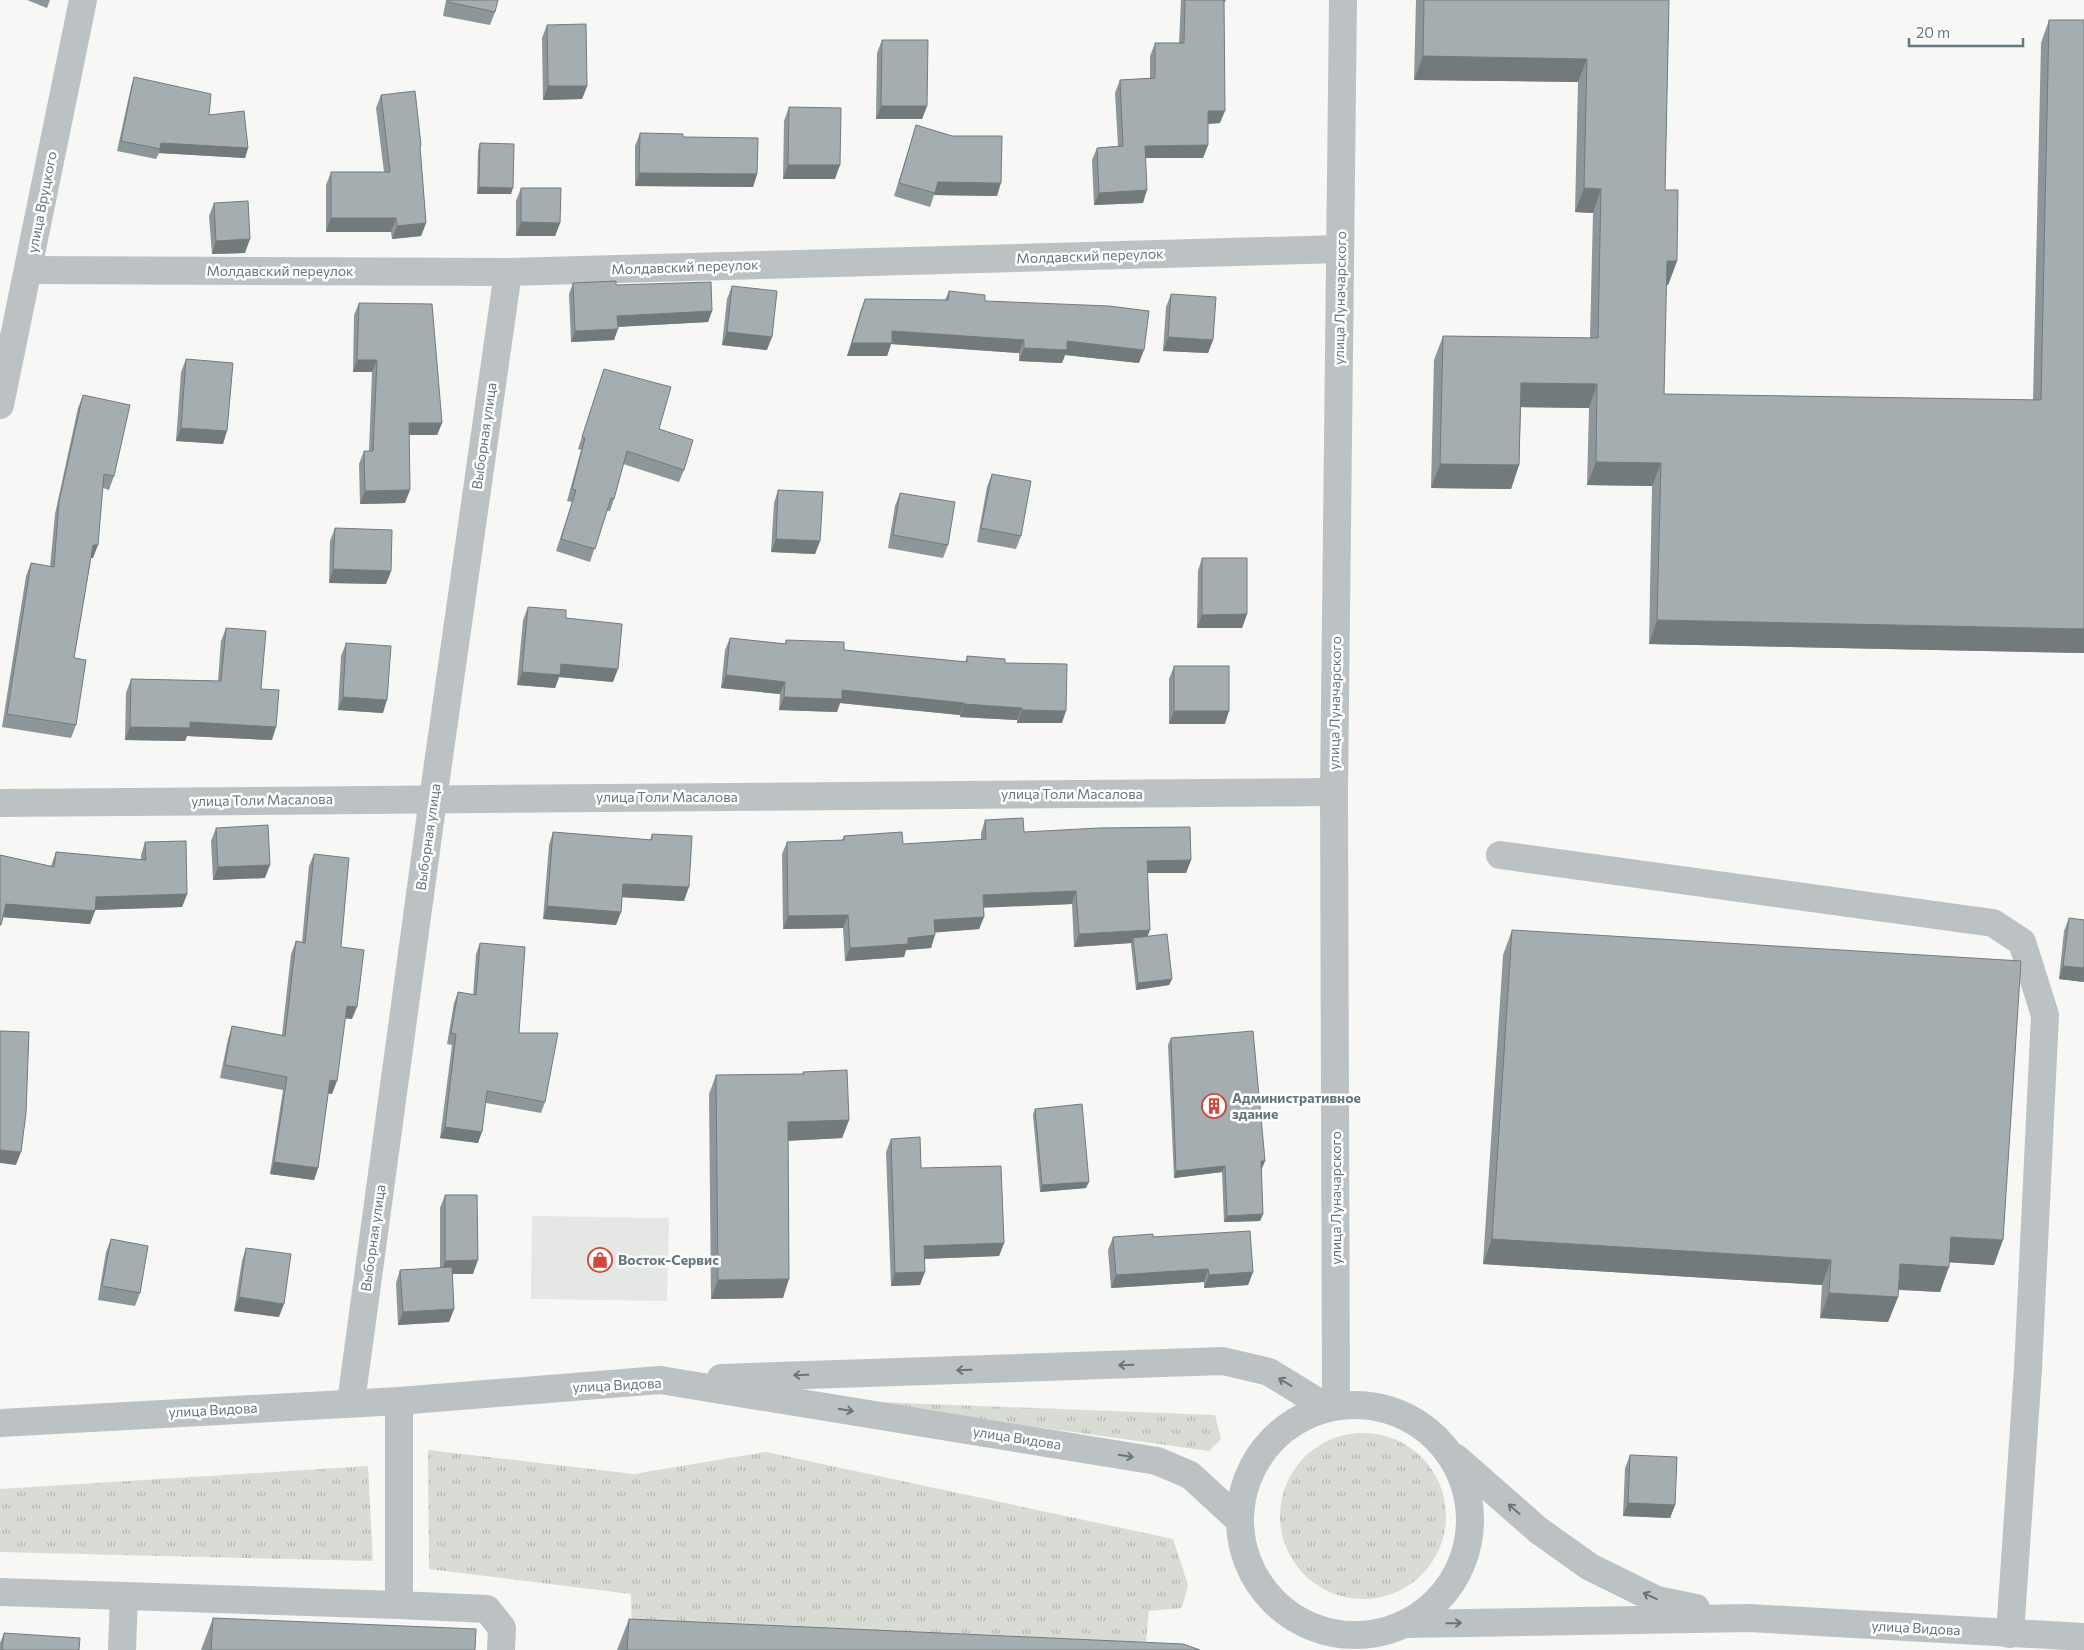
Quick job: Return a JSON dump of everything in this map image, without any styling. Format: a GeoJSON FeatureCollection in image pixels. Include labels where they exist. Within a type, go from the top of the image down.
{"type":"FeatureCollection","features":[{"type":"Feature","properties":{"kind":"street","name":"улица Вруцкого"},"geometry":{"type":"LineString","coordinates":[[0,404],[83,0]]}},
{"type":"Feature","properties":{"kind":"street","name":"улица Луначарского"},"geometry":{"type":"LineString","coordinates":[[1331,1407],[1334,792],[1343,0]]}},
{"type":"Feature","properties":{"kind":"street","name":"Молдавский переулок"},"geometry":{"type":"LineString","coordinates":[[29,270],[508,272],[1340,249]]}},
{"type":"Feature","properties":{"kind":"street","name":"Выборная улица"},"geometry":{"type":"LineString","coordinates":[[351,1402],[433,798],[508,272]]}},
{"type":"Feature","properties":{"kind":"street","name":"улица Толи Масалова"},"geometry":{"type":"LineString","coordinates":[[0,803],[1334,792]]}},
{"type":"Feature","properties":{"kind":"street"},"geometry":{"type":"LineString","coordinates":[[1500,855],[1993,923],[2022,942],[2045,1015],[2028,1369],[2010,1634]]}},
{"type":"Feature","properties":{"kind":"street"},"geometry":{"type":"LineString","coordinates":[[660,1380],[1223,1361],[1269,1372],[1331,1407]]}},
{"type":"Feature","properties":{"kind":"street","name":"улица Видова"},"geometry":{"type":"LineString","coordinates":[[0,1423],[351,1402],[399,1401],[660,1380],[1157,1461],[1190,1475],[1238,1519]]}},
{"type":"Feature","properties":{"kind":"street"},"geometry":{"type":"LineString","coordinates":[[399,1401],[399,1606]]}},
{"type":"Feature","properties":{"kind":"street"},"geometry":{"type":"LineString","coordinates":[[1364,1404],[1397,1411],[1426,1428],[1450,1452],[1538,1530],[1590,1567],[1657,1600],[1749,1618],[1405,1624],[1373,1634],[1333,1642],[1279,1608],[1257,1583],[1243,1552],[1238,1519],[1245,1481],[1263,1448],[1291,1422],[1331,1407],[1364,1404]]}},
{"type":"Feature","properties":{"kind":"street"},"geometry":{"type":"LineString","coordinates":[[1405,1624],[1433,1605],[1454,1579],[1467,1548],[1471,1515],[1464,1482],[1450,1452]]}},
{"type":"Feature","properties":{"kind":"street"},"geometry":{"type":"LineString","coordinates":[[0,1592],[487,1609],[502,1628],[501,1650]]}},
{"type":"Feature","properties":{"kind":"street"},"geometry":{"type":"LineString","coordinates":[[122,1650],[124,1596]]}},
{"type":"Feature","properties":{"kind":"street","name":"улица Видова"},"geometry":{"type":"LineString","coordinates":[[1749,1618],[2084,1637]]}},
{"type":"Feature","properties":{"kind":"shaded area"},"geometry":{"type":"Polygon","coordinates":[[[532,1216],[669,1218],[667,1301],[531,1299],[532,1216]]]}},
{"type":"Feature","properties":{"kind":"green space"},"geometry":{"type":"Polygon","coordinates":[[[852,1401],[1215,1415],[1221,1439],[1209,1451],[852,1401]]]}},
{"type":"Feature","properties":{"kind":"green space"},"geometry":{"type":"Polygon","coordinates":[[[1355,1433],[1371,1433],[1395,1439],[1422,1457],[1440,1484],[1446,1516],[1440,1548],[1422,1575],[1395,1593],[1371,1599],[1355,1599],[1331,1593],[1310,1580],[1299,1569],[1286,1548],[1280,1524],[1280,1508],[1286,1484],[1299,1463],[1310,1452],[1331,1439],[1355,1433]]]}},
{"type":"Feature","properties":{"kind":"green space"},"geometry":{"type":"Polygon","coordinates":[[[428,1450],[634,1474],[766,1452],[1173,1539],[1188,1585],[1182,1608],[1149,1611],[1145,1650],[632,1637],[631,1594],[429,1569],[428,1450]]]}},
{"type":"Feature","properties":{"kind":"green space"},"geometry":{"type":"Polygon","coordinates":[[[368,1466],[373,1561],[0,1552],[0,1489],[368,1466]]]}},
{"type":"Feature","properties":{"kind":"building"},"geometry":{"type":"Polygon","coordinates":[[[448,0],[498,0],[495,12],[448,2],[448,0]]]}},
{"type":"Feature","properties":{"kind":"building"},"geometry":{"type":"Polygon","coordinates":[[[1185,0],[1224,0],[1225,111],[1208,111],[1208,145],[1145,146],[1147,190],[1099,193],[1097,148],[1123,146],[1120,80],[1155,78],[1155,43],[1184,43],[1185,0]]]}},
{"type":"Feature","properties":{"kind":"building"},"geometry":{"type":"Polygon","coordinates":[[[1424,0],[1669,0],[1665,190],[1678,190],[1677,261],[1667,261],[1664,394],[2041,400],[2049,20],[2084,20],[2084,629],[1657,620],[1661,463],[1596,462],[1597,384],[1521,383],[1519,465],[1440,464],[1443,336],[1598,338],[1601,189],[1584,188],[1587,59],[1423,56],[1424,0]]]}},
{"type":"Feature","properties":{"kind":"building"},"geometry":{"type":"Polygon","coordinates":[[[586,24],[587,86],[548,86],[547,25],[586,24]]]}},
{"type":"Feature","properties":{"kind":"building"},"geometry":{"type":"Polygon","coordinates":[[[882,40],[928,40],[927,106],[881,106],[882,40]]]}},
{"type":"Feature","properties":{"kind":"building"},"geometry":{"type":"Polygon","coordinates":[[[134,77],[211,94],[209,115],[244,111],[248,148],[161,143],[160,149],[121,141],[134,77]]]}},
{"type":"Feature","properties":{"kind":"building"},"geometry":{"type":"Polygon","coordinates":[[[415,91],[426,223],[397,226],[396,218],[331,218],[331,172],[390,172],[381,95],[415,91]]]}},
{"type":"Feature","properties":{"kind":"building"},"geometry":{"type":"Polygon","coordinates":[[[789,107],[841,108],[840,165],[788,165],[789,107]]]}},
{"type":"Feature","properties":{"kind":"building"},"geometry":{"type":"Polygon","coordinates":[[[916,125],[952,136],[1002,136],[1001,183],[938,182],[935,193],[899,183],[916,125]]]}},
{"type":"Feature","properties":{"kind":"building"},"geometry":{"type":"Polygon","coordinates":[[[640,133],[683,134],[683,137],[758,138],[757,174],[639,173],[640,133]]]}},
{"type":"Feature","properties":{"kind":"building"},"geometry":{"type":"Polygon","coordinates":[[[480,143],[514,144],[513,188],[479,187],[480,143]]]}},
{"type":"Feature","properties":{"kind":"building"},"geometry":{"type":"Polygon","coordinates":[[[521,188],[561,188],[560,223],[521,222],[521,188]]]}},
{"type":"Feature","properties":{"kind":"building"},"geometry":{"type":"Polygon","coordinates":[[[248,201],[250,239],[216,241],[214,203],[248,201]]]}},
{"type":"Feature","properties":{"kind":"building"},"geometry":{"type":"Polygon","coordinates":[[[616,281],[616,285],[711,282],[712,311],[617,316],[618,329],[575,331],[573,283],[616,281]]]}},
{"type":"Feature","properties":{"kind":"building"},"geometry":{"type":"Polygon","coordinates":[[[732,286],[777,291],[772,337],[727,332],[732,286]]]}},
{"type":"Feature","properties":{"kind":"building"},"geometry":{"type":"Polygon","coordinates":[[[949,291],[985,295],[985,301],[1109,306],[1149,311],[1144,350],[1067,341],[1067,350],[1024,348],[1024,340],[892,331],[892,343],[852,343],[865,299],[948,300],[949,291]]]}},
{"type":"Feature","properties":{"kind":"building"},"geometry":{"type":"Polygon","coordinates":[[[1171,294],[1216,297],[1213,340],[1168,337],[1171,294]]]}},
{"type":"Feature","properties":{"kind":"building"},"geometry":{"type":"Polygon","coordinates":[[[359,303],[432,304],[442,423],[409,423],[410,490],[365,491],[364,451],[373,451],[377,360],[357,360],[359,303]]]}},
{"type":"Feature","properties":{"kind":"building"},"geometry":{"type":"Polygon","coordinates":[[[186,359],[233,363],[227,431],[181,428],[186,359]]]}},
{"type":"Feature","properties":{"kind":"building"},"geometry":{"type":"Polygon","coordinates":[[[604,369],[671,387],[659,429],[693,440],[684,470],[627,451],[614,499],[611,498],[595,549],[561,539],[576,490],[572,489],[585,438],[582,437],[604,369]]]}},
{"type":"Feature","properties":{"kind":"building"},"geometry":{"type":"Polygon","coordinates":[[[83,395],[130,405],[114,476],[104,474],[98,545],[93,545],[74,658],[86,660],[76,725],[7,714],[31,563],[54,567],[59,501],[83,395]]]}},
{"type":"Feature","properties":{"kind":"building"},"geometry":{"type":"Polygon","coordinates":[[[992,474],[1031,481],[1021,536],[981,528],[992,474]]]}},
{"type":"Feature","properties":{"kind":"building"},"geometry":{"type":"Polygon","coordinates":[[[778,490],[823,492],[820,541],[776,539],[778,490]]]}},
{"type":"Feature","properties":{"kind":"building"},"geometry":{"type":"Polygon","coordinates":[[[900,493],[955,502],[948,545],[893,535],[900,493]]]}},
{"type":"Feature","properties":{"kind":"building"},"geometry":{"type":"Polygon","coordinates":[[[335,528],[392,530],[391,571],[333,569],[335,528]]]}},
{"type":"Feature","properties":{"kind":"building"},"geometry":{"type":"Polygon","coordinates":[[[1202,558],[1247,558],[1247,614],[1202,615],[1202,558]]]}},
{"type":"Feature","properties":{"kind":"building"},"geometry":{"type":"Polygon","coordinates":[[[528,607],[566,610],[566,618],[622,624],[618,669],[561,664],[560,675],[522,672],[528,607]]]}},
{"type":"Feature","properties":{"kind":"building"},"geometry":{"type":"Polygon","coordinates":[[[226,628],[266,631],[261,689],[279,690],[276,727],[190,722],[190,728],[130,727],[131,679],[221,681],[226,628]]]}},
{"type":"Feature","properties":{"kind":"building"},"geometry":{"type":"Polygon","coordinates":[[[730,638],[786,644],[786,640],[844,642],[844,650],[967,662],[967,656],[1005,659],[1005,663],[1067,664],[1066,711],[1022,710],[1022,708],[964,704],[842,690],[842,699],[784,697],[785,682],[726,675],[730,638]]]}},
{"type":"Feature","properties":{"kind":"building"},"geometry":{"type":"Polygon","coordinates":[[[346,643],[391,646],[387,700],[343,697],[346,643]]]}},
{"type":"Feature","properties":{"kind":"building"},"geometry":{"type":"Polygon","coordinates":[[[1174,666],[1229,666],[1229,711],[1174,711],[1174,666]]]}},
{"type":"Feature","properties":{"kind":"building"},"geometry":{"type":"Polygon","coordinates":[[[1023,818],[1024,832],[1100,828],[1190,827],[1191,860],[1147,861],[1150,930],[1079,934],[1076,891],[983,895],[984,917],[934,920],[935,935],[908,938],[908,944],[850,948],[848,915],[788,916],[787,842],[844,840],[844,836],[902,832],[903,844],[986,839],[985,820],[1023,818]]]}},
{"type":"Feature","properties":{"kind":"building"},"geometry":{"type":"Polygon","coordinates":[[[268,825],[270,865],[218,867],[216,828],[268,825]]]}},
{"type":"Feature","properties":{"kind":"building"},"geometry":{"type":"Polygon","coordinates":[[[553,832],[652,840],[652,834],[692,836],[689,887],[623,884],[621,912],[547,906],[553,832]]]}},
{"type":"Feature","properties":{"kind":"building"},"geometry":{"type":"Polygon","coordinates":[[[186,841],[187,894],[96,897],[95,911],[6,904],[0,924],[0,855],[54,867],[56,852],[146,860],[145,842],[186,841]]]}},
{"type":"Feature","properties":{"kind":"building"},"geometry":{"type":"Polygon","coordinates":[[[314,854],[349,858],[341,947],[364,950],[357,1007],[347,1006],[337,1081],[330,1080],[318,1168],[274,1162],[287,1077],[225,1065],[232,1026],[285,1036],[296,941],[305,943],[314,854]]]}},
{"type":"Feature","properties":{"kind":"building"},"geometry":{"type":"Polygon","coordinates":[[[2069,918],[2084,920],[2084,968],[2063,966],[2069,918]]]}},
{"type":"Feature","properties":{"kind":"building"},"geometry":{"type":"Polygon","coordinates":[[[1512,930],[2021,961],[2003,1240],[1951,1237],[1949,1267],[1900,1264],[1898,1297],[1829,1293],[1831,1260],[1492,1239],[1512,930]]]}},
{"type":"Feature","properties":{"kind":"building"},"geometry":{"type":"Polygon","coordinates":[[[1167,934],[1172,979],[1138,983],[1133,938],[1167,934]]]}},
{"type":"Feature","properties":{"kind":"building"},"geometry":{"type":"Polygon","coordinates":[[[480,943],[525,947],[519,1033],[558,1033],[545,1102],[487,1091],[482,1132],[445,1127],[456,1034],[451,1033],[458,992],[476,995],[480,943]]]}},
{"type":"Feature","properties":{"kind":"building"},"geometry":{"type":"Polygon","coordinates":[[[0,1031],[29,1032],[26,1113],[21,1152],[0,1150],[0,1031]]]}},
{"type":"Feature","properties":{"kind":"building","name":"Административное здание"},"geometry":{"type":"Polygon","coordinates":[[[1253,1031],[1265,1161],[1261,1161],[1263,1214],[1227,1216],[1225,1166],[1176,1171],[1171,1038],[1253,1031]]]}},
{"type":"Feature","properties":{"kind":"building"},"geometry":{"type":"Polygon","coordinates":[[[847,1070],[849,1120],[788,1122],[789,1279],[718,1280],[716,1075],[804,1074],[803,1072],[847,1070]]]}},
{"type":"Feature","properties":{"kind":"building"},"geometry":{"type":"Polygon","coordinates":[[[1082,1104],[1089,1182],[1042,1185],[1035,1109],[1082,1104]]]}},
{"type":"Feature","properties":{"kind":"building"},"geometry":{"type":"Polygon","coordinates":[[[920,1137],[921,1168],[1001,1166],[1004,1243],[924,1246],[925,1272],[895,1273],[891,1139],[920,1137]]]}},
{"type":"Feature","properties":{"kind":"building"},"geometry":{"type":"Polygon","coordinates":[[[445,1195],[477,1195],[478,1260],[445,1261],[445,1195]]]}},
{"type":"Feature","properties":{"kind":"building"},"geometry":{"type":"Polygon","coordinates":[[[1250,1231],[1253,1272],[1209,1275],[1208,1269],[1116,1275],[1113,1237],[1153,1234],[1153,1237],[1250,1231]]]}},
{"type":"Feature","properties":{"kind":"building"},"geometry":{"type":"Polygon","coordinates":[[[111,1239],[148,1246],[140,1293],[102,1286],[111,1239]]]}},
{"type":"Feature","properties":{"kind":"building"},"geometry":{"type":"Polygon","coordinates":[[[246,1248],[291,1254],[284,1304],[239,1297],[246,1248]]]}},
{"type":"Feature","properties":{"kind":"building"},"geometry":{"type":"Polygon","coordinates":[[[452,1267],[454,1309],[403,1312],[400,1270],[452,1267]]]}},
{"type":"Feature","properties":{"kind":"building"},"geometry":{"type":"Polygon","coordinates":[[[1630,1455],[1677,1457],[1675,1505],[1628,1503],[1630,1455]]]}},
{"type":"Feature","properties":{"kind":"building"},"geometry":{"type":"Polygon","coordinates":[[[213,1618],[476,1629],[475,1650],[211,1650],[213,1618]]]}},
{"type":"Feature","properties":{"kind":"building"},"geometry":{"type":"Polygon","coordinates":[[[629,1619],[1183,1644],[1200,1650],[627,1650],[629,1619]]]}},
{"type":"Feature","properties":{"kind":"building"},"geometry":{"type":"Polygon","coordinates":[[[4,1633],[80,1638],[79,1650],[2,1650],[4,1633]]]}},
{"type":"Feature","properties":{"kind":"place","name":"Административное здание"},"geometry":{"type":"Point","coordinates":[1214,1106]}},
{"type":"Feature","properties":{"kind":"place","name":"Восток-Сервис"},"geometry":{"type":"Point","coordinates":[600,1260]}}]}
